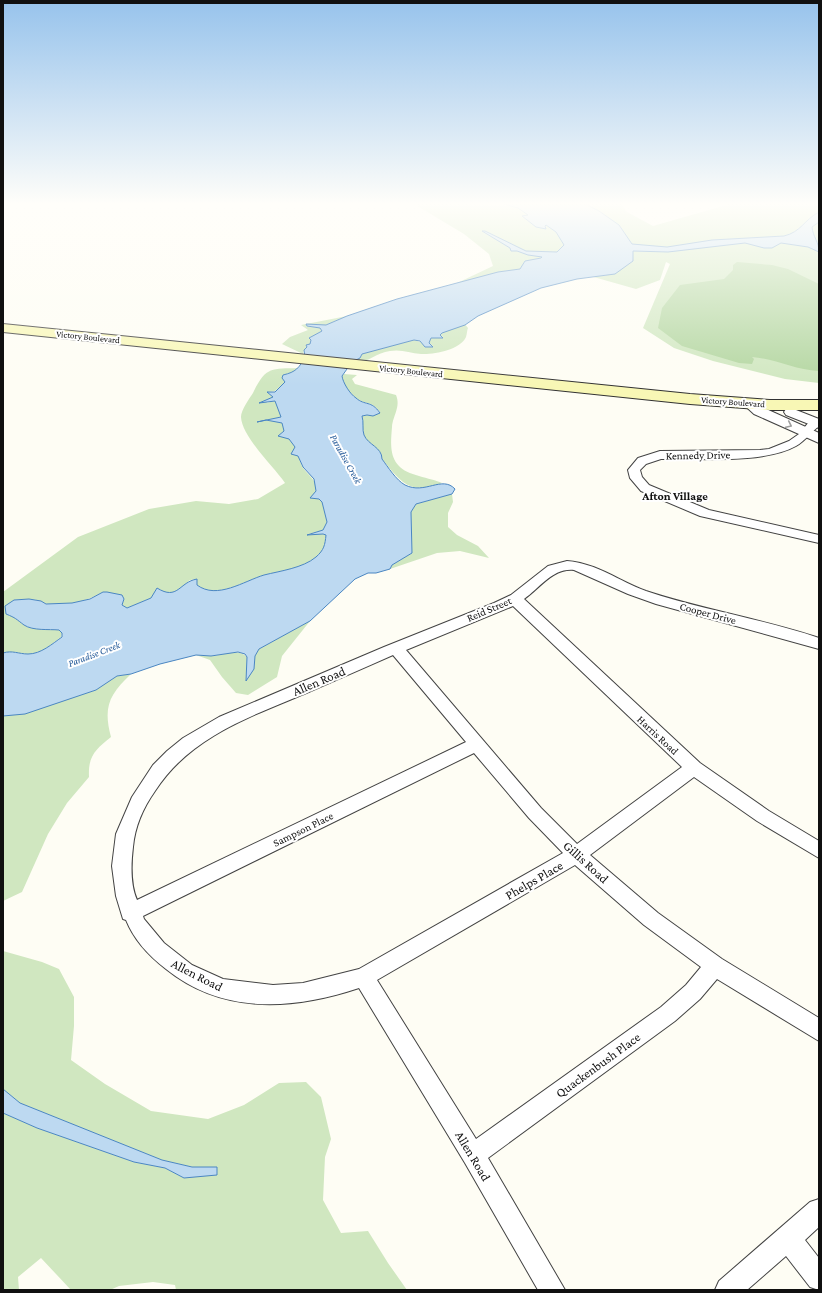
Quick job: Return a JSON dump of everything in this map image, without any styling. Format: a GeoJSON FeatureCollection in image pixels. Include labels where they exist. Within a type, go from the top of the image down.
{"type":"FeatureCollection","features":[{"type":"Feature","properties":{"kind":"main road","name":"Victory Boulevard"},"geometry":{"type":"LineString","coordinates":[[3,328],[284,361]]}},
{"type":"Feature","properties":{"kind":"main road","name":"Victory Boulevard"},"geometry":{"type":"LineString","coordinates":[[3,336],[373,370],[683,406],[819,405]]}},
{"type":"Feature","properties":{"kind":"main road","name":"Victory Boulevard"},"geometry":{"type":"LineString","coordinates":[[760,406],[791,412],[816,426]]}},
{"type":"Feature","properties":{"kind":"street"},"geometry":{"type":"LineString","coordinates":[[760,406],[816,426]]}},
{"type":"Feature","properties":{"kind":"street","name":"Kennedy Drive"},"geometry":{"type":"LineString","coordinates":[[816,426],[780,450],[760,454],[660,455],[642,461],[634,470],[635,475],[645,488],[705,513],[819,539]]}},
{"type":"Feature","properties":{"kind":"street","name":"Reid Street"},"geometry":{"type":"LineString","coordinates":[[396,648],[515,599],[557,566],[571,564],[599,576]]}},
{"type":"Feature","properties":{"kind":"street","name":"Cooper Drive"},"geometry":{"type":"LineString","coordinates":[[599,576],[638,593],[703,613],[805,639],[819,644]]}},
{"type":"Feature","properties":{"kind":"street","name":"Harris Road"},"geometry":{"type":"LineString","coordinates":[[515,599],[694,768],[763,816],[819,850]]}},
{"type":"Feature","properties":{"kind":"street","name":"Gillis Road"},"geometry":{"type":"LineString","coordinates":[[396,648],[476,744],[576,855],[651,919],[715,966],[819,1030]]}},
{"type":"Feature","properties":{"kind":"street","name":"Allen Road"},"geometry":{"type":"LineString","coordinates":[[396,648],[235,717],[191,742],[172,755],[144,790],[133,808],[126,826],[121,856],[122,885],[130,913],[150,944],[168,961],[220,989],[258,995],[292,995],[333,987],[364,977],[473,1155],[552,1290]]}},
{"type":"Feature","properties":{"kind":"street","name":"Sampson Place"},"geometry":{"type":"LineString","coordinates":[[130,913],[476,744]]}},
{"type":"Feature","properties":{"kind":"street","name":"Phelps Place"},"geometry":{"type":"LineString","coordinates":[[364,977],[576,855],[694,768]]}},
{"type":"Feature","properties":{"kind":"street","name":"Quackenbush Place"},"geometry":{"type":"LineString","coordinates":[[473,1155],[668,1014],[693,992],[715,966]]}},
{"type":"Feature","properties":{"kind":"street"},"geometry":{"type":"LineString","coordinates":[[728,1290],[819,1211]]}},
{"type":"Feature","properties":{"kind":"street"},"geometry":{"type":"LineString","coordinates":[[788,1238],[819,1278]]}},
{"type":"Feature","properties":{"kind":"green space"},"geometry":{"type":"Polygon","coordinates":[[[492,264],[523,264],[520,269],[498,272],[455,284],[493,266],[492,264]]]}},
{"type":"Feature","properties":{"kind":"green space"},"geometry":{"type":"Polygon","coordinates":[[[618,264],[665,264],[660,280],[636,289],[590,276],[605,276],[618,264]]]}},
{"type":"Feature","properties":{"kind":"green space"},"geometry":{"type":"Polygon","coordinates":[[[670,264],[819,264],[819,383],[785,379],[713,361],[674,348],[643,328],[670,264]]]}},
{"type":"Feature","properties":{"kind":"green space"},"geometry":{"type":"Polygon","coordinates":[[[733,265],[772,265],[788,269],[819,284],[819,371],[801,369],[752,357],[754,359],[752,364],[739,363],[682,346],[658,328],[662,308],[680,285],[724,279],[733,270],[733,265]]]}},
{"type":"Feature","properties":{"kind":"green space"},"geometry":{"type":"Polygon","coordinates":[[[347,316],[326,325],[307,326],[320,328],[322,331],[309,338],[311,340],[310,344],[304,350],[303,354],[282,344],[290,337],[308,330],[301,325],[347,316]]]}},
{"type":"Feature","properties":{"kind":"green space"},"geometry":{"type":"Polygon","coordinates":[[[464,323],[468,328],[463,342],[446,351],[426,354],[402,351],[385,352],[367,360],[352,362],[360,358],[362,354],[414,340],[433,346],[429,343],[431,338],[443,337],[440,335],[442,333],[464,323]]]}},
{"type":"Feature","properties":{"kind":"green space"},"geometry":{"type":"Polygon","coordinates":[[[299,368],[295,373],[283,375],[285,382],[275,391],[268,392],[273,397],[266,403],[275,401],[282,417],[261,421],[275,421],[282,423],[284,431],[279,435],[289,439],[296,447],[292,454],[298,456],[303,468],[315,483],[316,490],[314,495],[322,502],[327,522],[323,530],[309,534],[326,535],[324,547],[316,557],[305,564],[264,575],[222,590],[213,591],[205,589],[197,585],[197,579],[190,580],[180,589],[172,593],[151,598],[127,608],[122,605],[124,599],[103,592],[77,602],[63,604],[47,604],[30,599],[14,600],[6,614],[28,627],[36,629],[59,630],[62,633],[58,640],[33,654],[12,652],[3,653],[3,592],[78,537],[149,509],[196,501],[229,504],[258,499],[285,483],[252,442],[243,425],[241,417],[242,411],[266,373],[276,369],[299,368]]]}},
{"type":"Feature","properties":{"kind":"green space"},"geometry":{"type":"Polygon","coordinates":[[[344,374],[357,375],[352,379],[355,384],[396,395],[398,403],[393,423],[391,442],[392,453],[396,462],[407,472],[442,483],[431,487],[414,487],[401,480],[395,474],[382,459],[379,450],[365,438],[363,432],[362,416],[373,416],[380,412],[371,404],[359,400],[354,396],[342,379],[341,376],[344,374]]]}},
{"type":"Feature","properties":{"kind":"green space"},"geometry":{"type":"Polygon","coordinates":[[[452,494],[453,502],[448,513],[448,527],[457,535],[478,546],[489,558],[460,551],[437,553],[390,569],[392,565],[412,553],[411,512],[416,504],[452,494]]]}},
{"type":"Feature","properties":{"kind":"green space"},"geometry":{"type":"Polygon","coordinates":[[[310,621],[282,656],[277,677],[248,695],[236,693],[210,660],[196,655],[212,656],[235,652],[244,654],[247,657],[246,680],[254,669],[255,656],[259,649],[310,621]]]}},
{"type":"Feature","properties":{"kind":"green space"},"geometry":{"type":"Polygon","coordinates":[[[131,674],[117,688],[110,702],[108,717],[111,737],[97,750],[91,759],[89,777],[67,803],[48,834],[22,892],[3,901],[3,716],[25,713],[96,690],[117,676],[131,674]]]}},
{"type":"Feature","properties":{"kind":"green space"},"geometry":{"type":"Polygon","coordinates":[[[3,951],[42,962],[59,969],[74,997],[74,1026],[71,1060],[105,1084],[151,1111],[208,1119],[244,1105],[279,1083],[306,1082],[321,1097],[331,1139],[325,1157],[323,1200],[341,1233],[368,1231],[407,1290],[176,1290],[175,1285],[153,1282],[119,1286],[110,1290],[71,1290],[41,1258],[18,1277],[19,1290],[3,1290],[3,1113],[37,1128],[134,1162],[165,1168],[184,1178],[217,1167],[192,1167],[162,1160],[20,1103],[3,1089],[3,951]]]}},
{"type":"Feature","properties":{"kind":"water","name":"Paradise Creek"},"geometry":{"type":"Polygon","coordinates":[[[523,264],[628,264],[615,274],[577,279],[541,288],[478,316],[465,325],[442,333],[440,335],[443,338],[431,338],[429,343],[433,347],[425,347],[420,341],[414,340],[362,354],[360,358],[352,362],[342,376],[345,385],[359,400],[374,406],[380,413],[373,416],[362,416],[363,433],[368,441],[380,452],[382,459],[398,480],[405,485],[412,487],[419,488],[445,484],[450,485],[455,489],[452,494],[416,504],[411,512],[412,553],[392,565],[390,569],[376,573],[368,573],[355,579],[310,621],[259,649],[255,656],[254,669],[246,681],[247,657],[245,654],[238,652],[211,656],[196,655],[160,664],[131,674],[117,676],[96,690],[25,714],[3,716],[3,653],[12,652],[33,654],[46,648],[62,637],[62,633],[59,630],[28,627],[6,614],[5,606],[14,600],[29,599],[41,601],[46,604],[72,603],[90,599],[103,592],[107,592],[122,595],[124,599],[122,605],[127,608],[151,598],[157,588],[164,591],[174,592],[191,581],[197,579],[197,585],[205,589],[213,591],[222,590],[264,575],[305,564],[321,552],[324,547],[326,535],[307,535],[323,530],[327,522],[322,502],[319,499],[310,498],[316,491],[314,479],[303,467],[298,456],[291,454],[295,447],[289,439],[278,436],[284,431],[282,423],[266,420],[281,417],[275,401],[259,403],[273,397],[267,392],[275,392],[285,382],[282,378],[283,375],[294,371],[299,367],[305,357],[304,350],[307,347],[306,345],[310,344],[311,340],[309,338],[322,331],[320,328],[307,326],[306,324],[326,325],[347,316],[397,299],[498,272],[520,269],[523,264]]]}},
{"type":"Feature","properties":{"kind":"water"},"geometry":{"type":"Polygon","coordinates":[[[3,1089],[20,1103],[162,1160],[192,1167],[217,1167],[217,1175],[184,1178],[165,1168],[134,1162],[37,1128],[3,1113],[3,1089]]]}},
{"type":"Feature","properties":{"kind":"district","name":"Afton Village"},"geometry":{"type":"Point","coordinates":[675,496]}}]}
